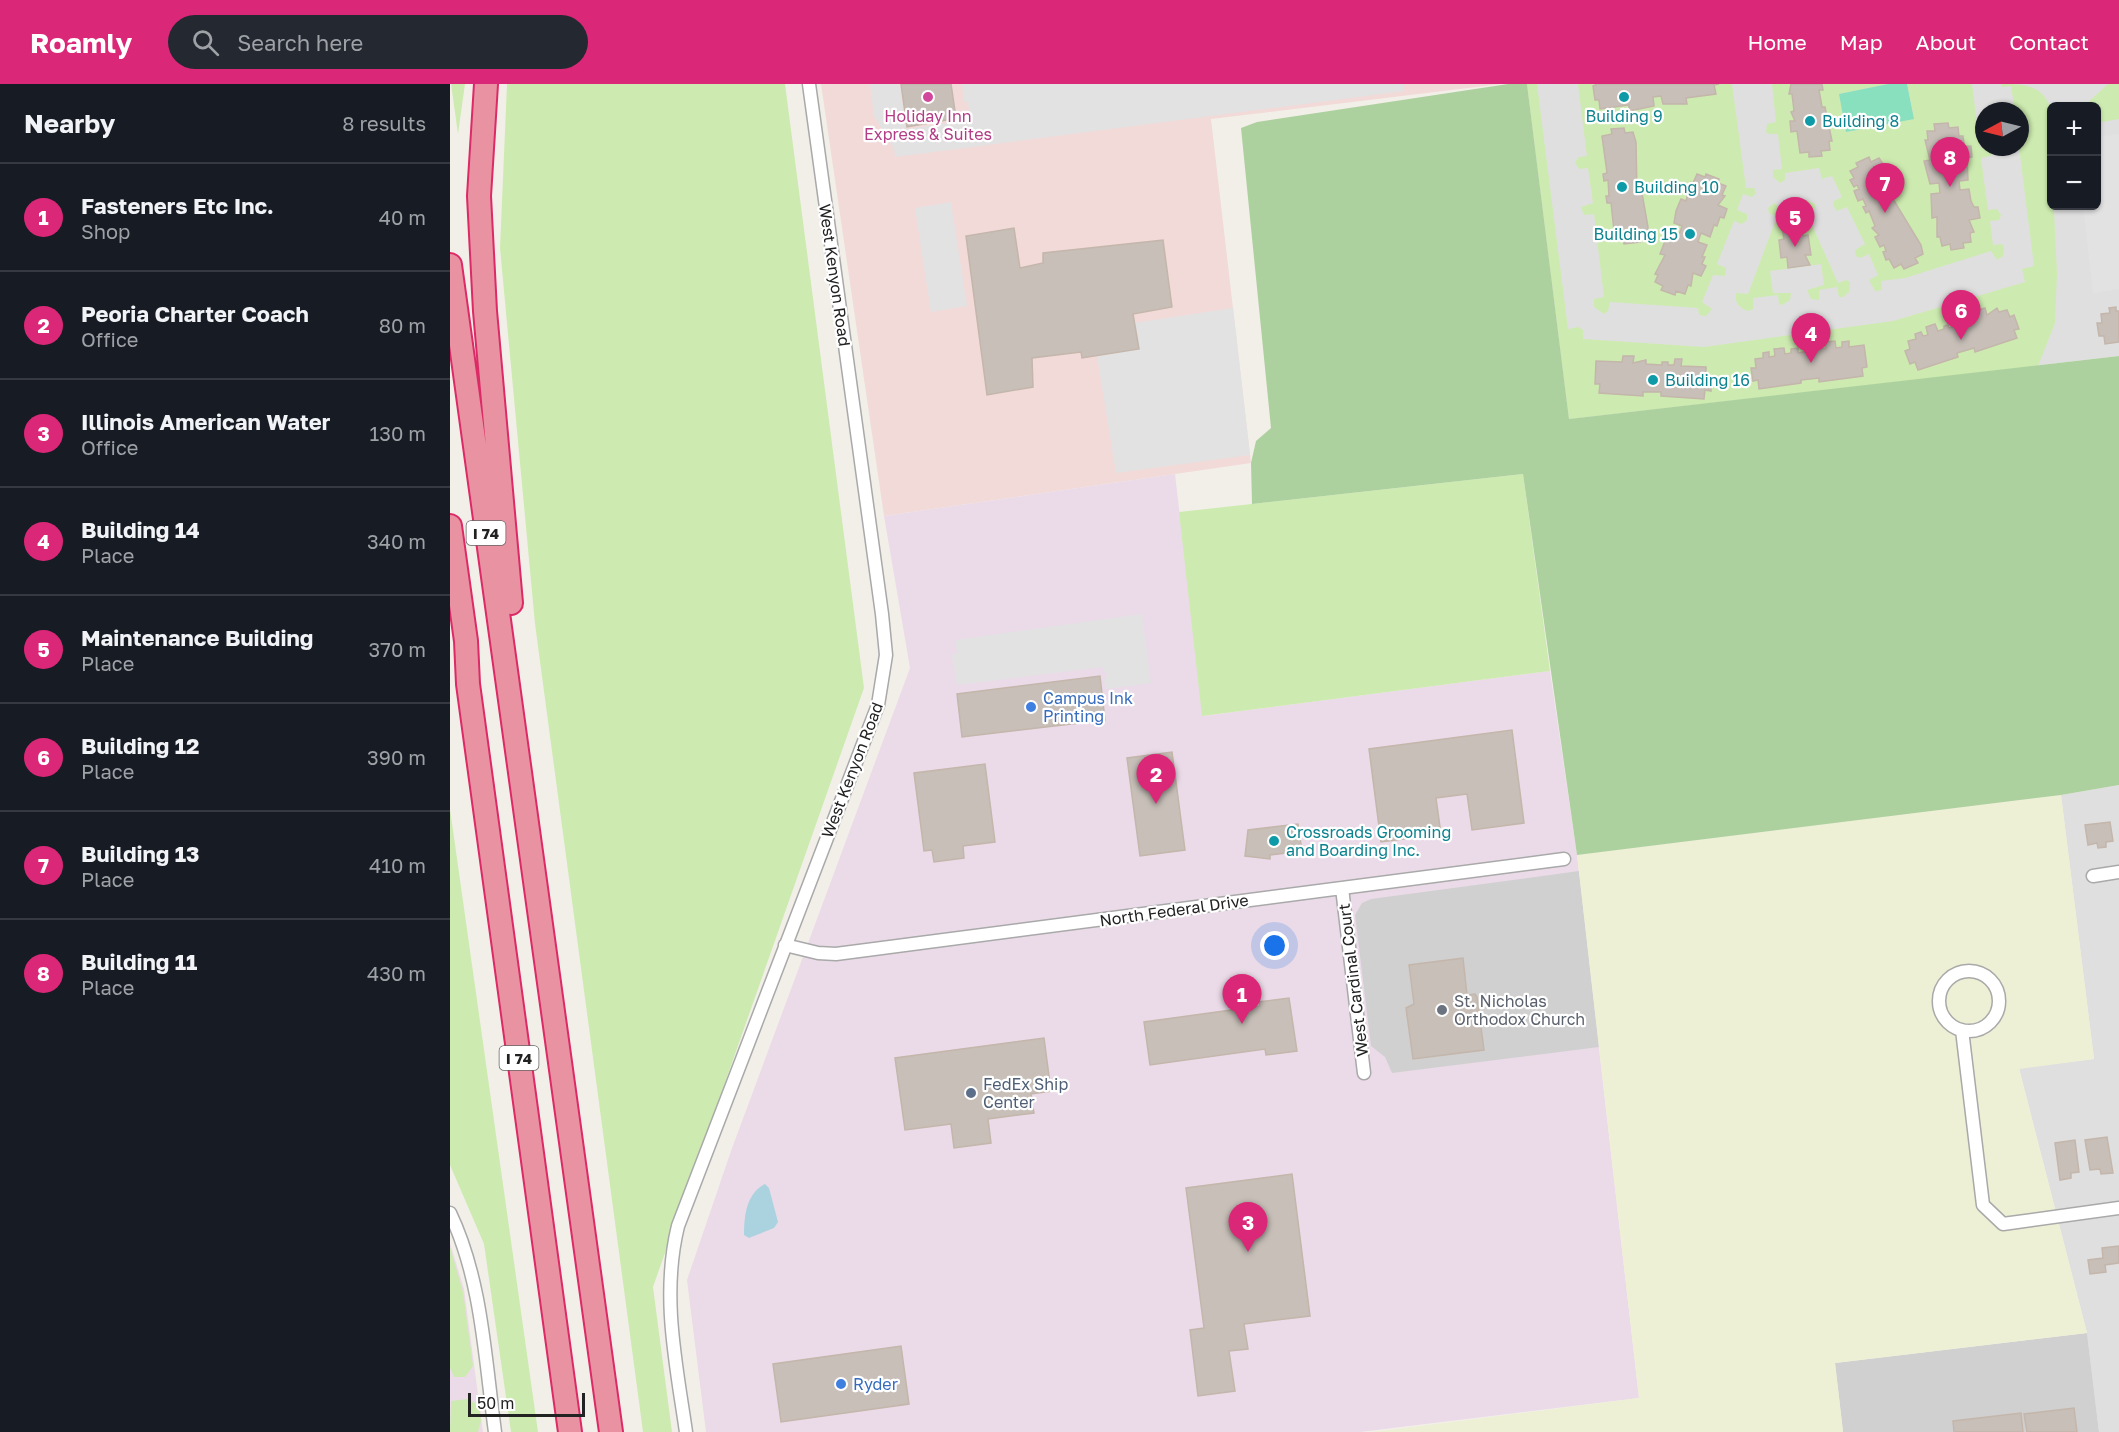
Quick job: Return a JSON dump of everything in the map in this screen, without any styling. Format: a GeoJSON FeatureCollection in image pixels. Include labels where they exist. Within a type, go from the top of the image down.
{"type":"FeatureCollection","features":[{"type":"Feature","properties":{"kind":"highway"},"geometry":{"type":"LineString","coordinates":[[486,84],[479,196],[486,323],[513,621],[523,802]]}},
{"type":"Feature","properties":{"kind":"highway","name":"I 74"},"geometry":{"type":"LineString","coordinates":[[450,265],[611,1432]]}},
{"type":"Feature","properties":{"kind":"highway","name":"I 74"},"geometry":{"type":"LineString","coordinates":[[450,526],[466,641],[468,684],[570,1432]]}},
{"type":"Feature","properties":{"kind":"highway"},"geometry":{"type":"LineString","coordinates":[[450,618],[455,648],[468,684]]}},
{"type":"Feature","properties":{"kind":"street","name":"West Kenyon Road"},"geometry":{"type":"LineString","coordinates":[[686,1432],[669,1308],[670,1255],[691,1186],[878,705],[886,655],[809,84]]}},
{"type":"Feature","properties":{"kind":"street","name":"North Federal Drive"},"geometry":{"type":"LineString","coordinates":[[785,945],[836,954],[1564,859]]}},
{"type":"Feature","properties":{"kind":"street"},"geometry":{"type":"LineString","coordinates":[[2093,876],[2119,872]]}},
{"type":"Feature","properties":{"kind":"street","name":"West Cardinal Court"},"geometry":{"type":"LineString","coordinates":[[1342,888],[1364,1073]]}},
{"type":"Feature","properties":{"kind":"street"},"geometry":{"type":"LineString","coordinates":[[1975,972],[1991,981],[1998,998],[1998,1008],[1988,1024],[1980,1029],[1962,1030],[1945,1019],[1939,999],[1947,981],[1955,974],[1975,972]]}},
{"type":"Feature","properties":{"kind":"street"},"geometry":{"type":"LineString","coordinates":[[1962,1030],[1983,1205],[2003,1224],[2119,1208]]}},
{"type":"Feature","properties":{"kind":"street"},"geometry":{"type":"LineString","coordinates":[[450,1213],[468,1260],[476,1293],[495,1432]]}},
{"type":"Feature","properties":{"kind":"shaded area"},"geometry":{"type":"Polygon","coordinates":[[[821,84],[1501,84],[1211,119],[1251,463],[884,516],[821,84]]]}},
{"type":"Feature","properties":{"kind":"shaded area"},"geometry":{"type":"Polygon","coordinates":[[[870,84],[900,84],[906,129],[970,120],[968,102],[964,102],[962,84],[1403,84],[1404,91],[895,157],[894,149],[874,116],[870,84]]]}},
{"type":"Feature","properties":{"kind":"shaded area"},"geometry":{"type":"Polygon","coordinates":[[[1527,84],[2119,84],[2119,356],[1569,419],[1527,84]]]}},
{"type":"Feature","properties":{"kind":"shaded area"},"geometry":{"type":"Polygon","coordinates":[[[2119,134],[2119,289],[2093,293],[2083,210],[2101,210],[2101,136],[2119,134]]]}},
{"type":"Feature","properties":{"kind":"shaded area"},"geometry":{"type":"Polygon","coordinates":[[[951,202],[967,306],[931,312],[915,208],[951,202]]]}},
{"type":"Feature","properties":{"kind":"shaded area"},"geometry":{"type":"Polygon","coordinates":[[[1233,308],[1250,455],[1116,473],[1097,356],[1138,349],[1134,323],[1233,308]]]}},
{"type":"Feature","properties":{"kind":"shaded area"},"geometry":{"type":"Polygon","coordinates":[[[1175,474],[1203,716],[1550,671],[1577,855],[1639,1398],[1360,1432],[706,1432],[687,1280],[731,1151],[910,668],[884,516],[1175,474]]]}},
{"type":"Feature","properties":{"kind":"shaded area"},"geometry":{"type":"Polygon","coordinates":[[[1142,614],[1151,683],[1106,689],[1104,680],[1107,675],[1102,667],[957,685],[952,655],[957,653],[955,640],[1142,614]]]}},
{"type":"Feature","properties":{"kind":"shaded area"},"geometry":{"type":"Polygon","coordinates":[[[2119,785],[2119,1432],[2099,1432],[2087,1333],[2019,1068],[2094,1059],[2061,795],[2119,785]]]}},
{"type":"Feature","properties":{"kind":"shaded area"},"geometry":{"type":"Polygon","coordinates":[[[1579,871],[1599,1047],[1392,1073],[1385,1057],[1371,1046],[1355,915],[1362,903],[1371,899],[1579,871]]]}},
{"type":"Feature","properties":{"kind":"shaded area"},"geometry":{"type":"Polygon","coordinates":[[[450,1243],[464,1289],[483,1432],[450,1432],[450,1243]]]}},
{"type":"Feature","properties":{"kind":"shaded area"},"geometry":{"type":"Polygon","coordinates":[[[2087,1333],[2099,1432],[1843,1432],[1835,1363],[2087,1333]]]}},
{"type":"Feature","properties":{"kind":"green space"},"geometry":{"type":"Polygon","coordinates":[[[451,84],[465,84],[458,134],[451,84]]]}},
{"type":"Feature","properties":{"kind":"green space"},"geometry":{"type":"Polygon","coordinates":[[[507,84],[785,84],[864,688],[653,1287],[672,1432],[643,1432],[535,624],[500,248],[507,84]]]}},
{"type":"Feature","properties":{"kind":"green space"},"geometry":{"type":"Polygon","coordinates":[[[1508,84],[1527,84],[1569,419],[2119,356],[2119,785],[2061,795],[1577,855],[1523,474],[1252,504],[1251,463],[1256,441],[1271,428],[1241,128],[1257,122],[1508,84]]]}},
{"type":"Feature","properties":{"kind":"green space"},"geometry":{"type":"Polygon","coordinates":[[[1527,84],[1537,84],[1568,329],[1579,327],[1583,330],[1583,339],[1704,347],[1893,321],[2025,282],[2022,269],[2034,266],[2020,156],[2029,156],[2029,102],[2014,102],[2011,86],[2002,87],[2001,84],[2029,86],[2041,92],[2045,97],[2048,102],[2047,210],[2054,210],[2057,274],[2055,323],[2038,366],[1569,419],[1527,84]]]}},
{"type":"Feature","properties":{"kind":"green space"},"geometry":{"type":"Polygon","coordinates":[[[1578,84],[1732,84],[1746,188],[1754,188],[1756,193],[1752,197],[1743,194],[1737,210],[1747,214],[1747,220],[1742,224],[1734,221],[1717,264],[1726,268],[1725,276],[1713,275],[1702,302],[1712,309],[1706,316],[1699,315],[1698,308],[1610,302],[1608,311],[1604,314],[1594,307],[1594,299],[1604,297],[1594,214],[1584,215],[1581,207],[1593,203],[1588,168],[1579,169],[1575,162],[1579,157],[1587,156],[1578,84]]]}},
{"type":"Feature","properties":{"kind":"green space"},"geometry":{"type":"Polygon","coordinates":[[[1772,84],[1888,84],[1839,94],[1847,132],[1914,118],[1907,84],[1972,84],[1975,108],[1975,156],[1991,156],[1981,158],[1988,210],[1997,209],[2001,215],[1999,220],[1990,221],[1993,245],[2002,244],[2003,256],[1997,260],[1991,251],[1905,278],[1881,281],[1882,290],[1875,291],[1869,280],[1878,275],[1869,254],[1860,258],[1856,256],[1855,250],[1865,244],[1847,207],[1837,211],[1833,205],[1834,201],[1842,197],[1832,176],[1822,179],[1819,168],[1785,173],[1785,180],[1780,183],[1773,177],[1773,170],[1782,169],[1778,134],[1766,132],[1767,124],[1776,122],[1772,84]]]}},
{"type":"Feature","properties":{"kind":"green space"},"geometry":{"type":"Polygon","coordinates":[[[1888,84],[1907,84],[1914,119],[1846,132],[1839,94],[1888,84]]]}},
{"type":"Feature","properties":{"kind":"green space"},"geometry":{"type":"Polygon","coordinates":[[[2108,84],[2119,84],[2119,119],[2101,122],[2101,102],[2088,102],[2108,84]]]}},
{"type":"Feature","properties":{"kind":"green space"},"geometry":{"type":"Polygon","coordinates":[[[1805,199],[1815,204],[1816,208],[1807,214],[1838,283],[1846,280],[1850,282],[1849,292],[1839,297],[1837,287],[1819,290],[1819,300],[1811,299],[1807,290],[1824,285],[1821,264],[1770,271],[1773,293],[1791,293],[1790,300],[1782,305],[1779,304],[1778,295],[1753,298],[1753,309],[1748,311],[1742,308],[1738,305],[1736,293],[1748,294],[1777,217],[1769,213],[1768,208],[1774,203],[1780,212],[1804,210],[1805,199]]]}},
{"type":"Feature","properties":{"kind":"green space"},"geometry":{"type":"Polygon","coordinates":[[[1523,474],[1550,671],[1202,716],[1179,512],[1523,474]]]}},
{"type":"Feature","properties":{"kind":"green space"},"geometry":{"type":"Polygon","coordinates":[[[2061,795],[2094,1059],[2019,1069],[2087,1333],[1835,1363],[1843,1432],[1373,1432],[1639,1398],[1577,855],[2061,795]]]}},
{"type":"Feature","properties":{"kind":"green space"},"geometry":{"type":"Polygon","coordinates":[[[450,809],[538,1432],[511,1432],[484,1244],[450,1165],[450,809]]]}},
{"type":"Feature","properties":{"kind":"green space"},"geometry":{"type":"Polygon","coordinates":[[[450,1247],[463,1292],[473,1366],[465,1377],[454,1377],[450,1368],[450,1247]]]}},
{"type":"Feature","properties":{"kind":"green space"},"geometry":{"type":"Polygon","coordinates":[[[467,1399],[479,1405],[481,1421],[478,1432],[450,1432],[451,1401],[467,1399]]]}},
{"type":"Feature","properties":{"kind":"water"},"geometry":{"type":"Polygon","coordinates":[[[765,1184],[769,1188],[778,1222],[774,1228],[749,1238],[744,1235],[747,1206],[754,1194],[765,1184]]]}},
{"type":"Feature","properties":{"kind":"building","name":"Holiday Inn Express & Suites"},"geometry":{"type":"Polygon","coordinates":[[[901,84],[951,84],[955,111],[952,111],[953,119],[907,127],[901,84]]]}},
{"type":"Feature","properties":{"kind":"building","name":"Building 9"},"geometry":{"type":"Polygon","coordinates":[[[1597,84],[1719,84],[1714,85],[1716,94],[1686,98],[1687,104],[1663,104],[1661,96],[1653,97],[1654,106],[1629,111],[1629,105],[1600,109],[1599,100],[1595,100],[1593,86],[1597,84]]]}},
{"type":"Feature","properties":{"kind":"building","name":"Building 8"},"geometry":{"type":"Polygon","coordinates":[[[1791,84],[1822,84],[1823,90],[1819,90],[1832,141],[1829,141],[1830,150],[1821,151],[1822,156],[1809,157],[1809,152],[1800,153],[1797,131],[1791,132],[1790,121],[1795,121],[1791,112],[1794,111],[1792,94],[1789,94],[1791,84]]]}},
{"type":"Feature","properties":{"kind":"building"},"geometry":{"type":"Polygon","coordinates":[[[1948,123],[1949,128],[1958,127],[1959,136],[1963,136],[1964,144],[1961,147],[1971,146],[1972,157],[1967,158],[1968,180],[1959,181],[1960,190],[1969,189],[1971,201],[1974,207],[1978,207],[1980,218],[1969,220],[1974,232],[1970,233],[1971,242],[1963,243],[1964,248],[1951,250],[1950,244],[1942,246],[1940,237],[1937,237],[1937,217],[1932,218],[1931,194],[1940,193],[1939,183],[1930,184],[1924,161],[1930,160],[1925,140],[1928,140],[1927,131],[1935,131],[1934,124],[1948,123]]]}},
{"type":"Feature","properties":{"kind":"building","name":"Building 10"},"geometry":{"type":"Polygon","coordinates":[[[1624,128],[1625,133],[1633,132],[1636,142],[1637,193],[1642,193],[1648,227],[1647,237],[1639,237],[1640,242],[1624,244],[1623,239],[1615,240],[1611,203],[1607,203],[1608,180],[1604,181],[1603,174],[1607,173],[1602,136],[1612,134],[1611,129],[1624,128]]]}},
{"type":"Feature","properties":{"kind":"building"},"geometry":{"type":"Polygon","coordinates":[[[1869,157],[1871,162],[1879,158],[1884,165],[1896,197],[1893,199],[1921,245],[1923,254],[1915,258],[1918,263],[1904,269],[1901,264],[1894,268],[1889,259],[1886,260],[1883,252],[1886,251],[1884,245],[1880,247],[1875,237],[1879,235],[1872,228],[1875,226],[1869,211],[1866,213],[1863,199],[1858,201],[1854,191],[1859,189],[1857,185],[1854,187],[1850,180],[1854,178],[1850,171],[1858,167],[1856,163],[1869,157]]]}},
{"type":"Feature","properties":{"kind":"building","name":"Building 15"},"geometry":{"type":"Polygon","coordinates":[[[1697,174],[1705,177],[1706,174],[1719,179],[1718,183],[1726,186],[1722,195],[1725,196],[1718,205],[1727,209],[1724,218],[1720,217],[1717,226],[1714,225],[1710,237],[1701,233],[1698,242],[1707,245],[1702,257],[1705,257],[1702,264],[1706,266],[1701,276],[1693,273],[1691,286],[1688,285],[1685,294],[1676,291],[1675,295],[1661,290],[1663,286],[1655,282],[1658,275],[1655,274],[1665,255],[1660,254],[1671,231],[1679,235],[1682,226],[1674,223],[1676,211],[1681,199],[1686,201],[1691,182],[1693,183],[1697,174]]]}},
{"type":"Feature","properties":{"kind":"building"},"geometry":{"type":"Polygon","coordinates":[[[1802,225],[1803,236],[1808,235],[1811,255],[1805,255],[1810,265],[1788,268],[1787,257],[1781,258],[1779,240],[1784,239],[1782,228],[1802,225]]]}},
{"type":"Feature","properties":{"kind":"building"},"geometry":{"type":"Polygon","coordinates":[[[1014,228],[1020,268],[1043,263],[1043,253],[1163,240],[1172,307],[1133,314],[1139,349],[1082,358],[1081,352],[1032,358],[1033,387],[987,395],[966,236],[1014,228]]]}},
{"type":"Feature","properties":{"kind":"building"},"geometry":{"type":"Polygon","coordinates":[[[2116,307],[2116,311],[2119,311],[2119,342],[2105,344],[2104,336],[2099,336],[2097,323],[2102,323],[2101,314],[2110,313],[2109,308],[2116,307]]]}},
{"type":"Feature","properties":{"kind":"building"},"geometry":{"type":"Polygon","coordinates":[[[1985,308],[1987,315],[1997,308],[1999,312],[2007,310],[2010,317],[2014,315],[2019,329],[2014,330],[2017,338],[1975,352],[1974,348],[1957,353],[1958,357],[1918,370],[1915,362],[1910,364],[1905,351],[1910,349],[1908,341],[1916,339],[1915,334],[1921,332],[1923,336],[1928,335],[1926,327],[1935,324],[1938,331],[1944,329],[1944,326],[1948,325],[1949,328],[1965,322],[1964,318],[1976,318],[1974,311],[1985,308]]]}},
{"type":"Feature","properties":{"kind":"building"},"geometry":{"type":"Polygon","coordinates":[[[1835,341],[1836,348],[1842,347],[1842,342],[1849,341],[1849,347],[1864,345],[1867,367],[1862,368],[1863,376],[1819,382],[1819,378],[1801,380],[1801,383],[1759,389],[1758,380],[1753,381],[1751,368],[1756,368],[1755,359],[1763,358],[1763,353],[1769,352],[1769,357],[1775,356],[1774,349],[1784,348],[1785,354],[1791,353],[1791,349],[1798,348],[1798,353],[1814,350],[1813,346],[1826,349],[1825,342],[1835,341]]]}},
{"type":"Feature","properties":{"kind":"building","name":"Building 16"},"geometry":{"type":"Polygon","coordinates":[[[1623,356],[1634,356],[1633,363],[1646,360],[1646,364],[1662,365],[1662,362],[1668,362],[1668,365],[1674,365],[1675,359],[1682,359],[1681,366],[1706,367],[1706,376],[1711,376],[1711,391],[1705,390],[1704,399],[1661,396],[1661,392],[1643,392],[1643,396],[1599,393],[1600,384],[1595,384],[1596,361],[1622,362],[1623,356]]]}},
{"type":"Feature","properties":{"kind":"building","name":"Campus Ink Printing"},"geometry":{"type":"Polygon","coordinates":[[[1100,676],[1105,720],[962,737],[957,694],[1100,676]]]}},
{"type":"Feature","properties":{"kind":"building"},"geometry":{"type":"Polygon","coordinates":[[[1512,730],[1524,823],[1472,830],[1467,794],[1436,798],[1441,834],[1381,842],[1369,749],[1512,730]]]}},
{"type":"Feature","properties":{"kind":"building"},"geometry":{"type":"Polygon","coordinates":[[[1172,752],[1185,850],[1140,856],[1127,758],[1172,752]]]}},
{"type":"Feature","properties":{"kind":"building"},"geometry":{"type":"Polygon","coordinates":[[[985,764],[995,842],[963,846],[964,858],[934,862],[932,850],[924,851],[914,773],[985,764]]]}},
{"type":"Feature","properties":{"kind":"building"},"geometry":{"type":"Polygon","coordinates":[[[2110,822],[2113,841],[2106,842],[2106,847],[2098,848],[2097,843],[2088,845],[2085,825],[2110,822]]]}},
{"type":"Feature","properties":{"kind":"building","name":"Crossroads Grooming and Boarding Inc."},"geometry":{"type":"Polygon","coordinates":[[[1298,824],[1302,851],[1270,855],[1270,859],[1245,856],[1248,830],[1298,824]]]}},
{"type":"Feature","properties":{"kind":"building","name":"St. Nicholas Orthodox Church"},"geometry":{"type":"Polygon","coordinates":[[[1463,958],[1467,995],[1475,994],[1477,997],[1484,1050],[1413,1059],[1406,1008],[1414,1004],[1409,965],[1463,958]]]}},
{"type":"Feature","properties":{"kind":"building"},"geometry":{"type":"Polygon","coordinates":[[[1289,998],[1297,1051],[1266,1055],[1265,1049],[1150,1065],[1144,1022],[1260,1006],[1259,1002],[1289,998]]]}},
{"type":"Feature","properties":{"kind":"building","name":"FedEx Ship Center"},"geometry":{"type":"Polygon","coordinates":[[[1044,1038],[1051,1091],[1031,1094],[1034,1113],[988,1119],[991,1143],[954,1148],[951,1124],[905,1130],[895,1058],[1044,1038]]]}},
{"type":"Feature","properties":{"kind":"building"},"geometry":{"type":"Polygon","coordinates":[[[2107,1137],[2113,1173],[2101,1174],[2100,1169],[2090,1170],[2085,1140],[2107,1137]]]}},
{"type":"Feature","properties":{"kind":"building"},"geometry":{"type":"Polygon","coordinates":[[[2075,1140],[2079,1172],[2071,1173],[2071,1178],[2060,1180],[2055,1143],[2075,1140]]]}},
{"type":"Feature","properties":{"kind":"building"},"geometry":{"type":"Polygon","coordinates":[[[1292,1174],[1310,1316],[1244,1324],[1248,1349],[1229,1351],[1235,1391],[1198,1396],[1190,1330],[1204,1328],[1186,1188],[1292,1174]]]}},
{"type":"Feature","properties":{"kind":"building"},"geometry":{"type":"Polygon","coordinates":[[[2119,1246],[2119,1263],[2105,1265],[2106,1272],[2090,1274],[2088,1260],[2103,1258],[2102,1248],[2119,1246]]]}},
{"type":"Feature","properties":{"kind":"building","name":"Ryder"},"geometry":{"type":"Polygon","coordinates":[[[901,1346],[909,1404],[781,1422],[773,1364],[901,1346]]]}},
{"type":"Feature","properties":{"kind":"building"},"geometry":{"type":"Polygon","coordinates":[[[2074,1408],[2077,1432],[2027,1432],[2024,1414],[2074,1408]]]}},
{"type":"Feature","properties":{"kind":"building"},"geometry":{"type":"Polygon","coordinates":[[[2021,1413],[2023,1432],[1954,1432],[1953,1421],[2021,1413]]]}},
{"type":"Feature","properties":{"kind":"place","name":"Holiday Inn Express & Suites"},"geometry":{"type":"Point","coordinates":[928,97]}},
{"type":"Feature","properties":{"kind":"place","name":"Building 9"},"geometry":{"type":"Point","coordinates":[1624,97]}},
{"type":"Feature","properties":{"kind":"place","name":"Building 8"},"geometry":{"type":"Point","coordinates":[1810,121]}},
{"type":"Feature","properties":{"kind":"place","name":"Building 10"},"geometry":{"type":"Point","coordinates":[1622,187]}},
{"type":"Feature","properties":{"kind":"place","name":"Building 11"},"geometry":{"type":"Point","coordinates":[1950,187]}},
{"type":"Feature","properties":{"kind":"place","name":"Building 13"},"geometry":{"type":"Point","coordinates":[1885,213]}},
{"type":"Feature","properties":{"kind":"place","name":"Building 15"},"geometry":{"type":"Point","coordinates":[1690,234]}},
{"type":"Feature","properties":{"kind":"place","name":"Maintenance Building"},"geometry":{"type":"Point","coordinates":[1795,247]}},
{"type":"Feature","properties":{"kind":"place","name":"Building 12"},"geometry":{"type":"Point","coordinates":[1961,340]}},
{"type":"Feature","properties":{"kind":"place","name":"Building 14"},"geometry":{"type":"Point","coordinates":[1811,363]}},
{"type":"Feature","properties":{"kind":"place","name":"Building 16"},"geometry":{"type":"Point","coordinates":[1653,380]}},
{"type":"Feature","properties":{"kind":"place","name":"Campus Ink Printing"},"geometry":{"type":"Point","coordinates":[1031,707]}},
{"type":"Feature","properties":{"kind":"place","name":"Peoria Charter Coach"},"geometry":{"type":"Point","coordinates":[1156,804]}},
{"type":"Feature","properties":{"kind":"place","name":"Crossroads Grooming and Boarding Inc."},"geometry":{"type":"Point","coordinates":[1274,841]}},
{"type":"Feature","properties":{"kind":"place","name":"St. Nicholas Orthodox Church"},"geometry":{"type":"Point","coordinates":[1442,1010]}},
{"type":"Feature","properties":{"kind":"place","name":"Fasteners Etc Inc."},"geometry":{"type":"Point","coordinates":[1242,1024]}},
{"type":"Feature","properties":{"kind":"place","name":"FedEx Ship Center"},"geometry":{"type":"Point","coordinates":[971,1093]}},
{"type":"Feature","properties":{"kind":"place","name":"Illinois American Water"},"geometry":{"type":"Point","coordinates":[1248,1252]}},
{"type":"Feature","properties":{"kind":"place","name":"Ryder"},"geometry":{"type":"Point","coordinates":[841,1384]}}]}
